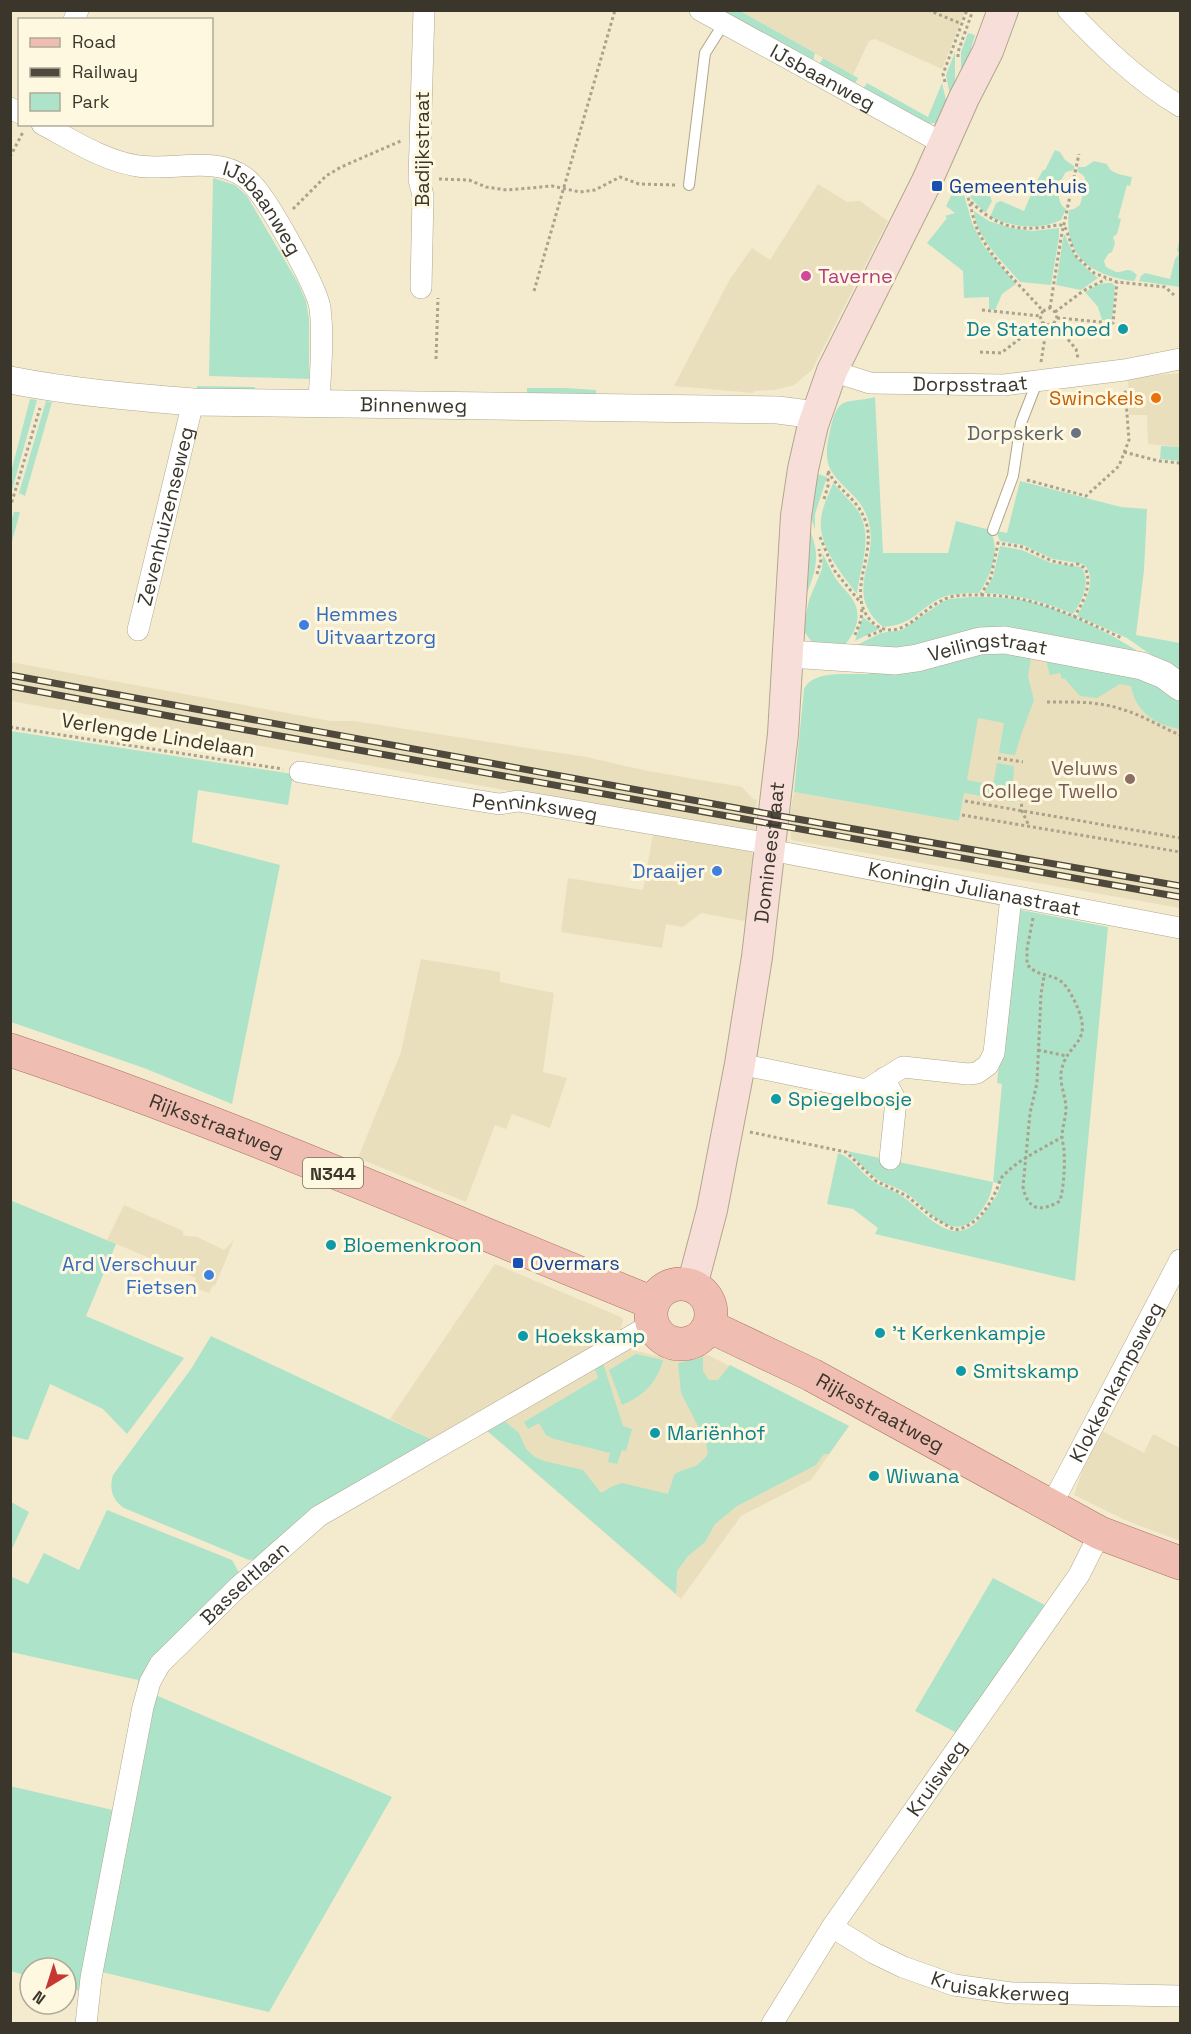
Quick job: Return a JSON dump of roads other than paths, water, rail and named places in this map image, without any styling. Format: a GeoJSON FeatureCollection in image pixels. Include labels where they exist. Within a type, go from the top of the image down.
{"type":"FeatureCollection","features":[{"type":"Feature","properties":{"kind":"main road"},"geometry":{"type":"LineString","coordinates":[[964,98],[976,45],[989,10]]}},
{"type":"Feature","properties":{"kind":"main road"},"geometry":{"type":"LineString","coordinates":[[964,98],[988,51],[1003,10]]}},
{"type":"Feature","properties":{"kind":"main road","name":"Domineestraat"},"geometry":{"type":"LineString","coordinates":[[692,1286],[712,1210],[740,1064],[759,936],[783,734],[796,516],[819,469],[816,415],[832,371],[944,144],[964,98]]}},
{"type":"Feature","properties":{"kind":"main road","name":"Rijksstraatweg"},"geometry":{"type":"LineString","coordinates":[[10,1050],[189,1114],[647,1318]]}},
{"type":"Feature","properties":{"kind":"main road"},"geometry":{"type":"LineString","coordinates":[[680,1284],[699,1290],[709,1302],[712,1318],[706,1337],[706,1333],[694,1342],[680,1345],[666,1341],[647,1318],[660,1293],[680,1284]]}},
{"type":"Feature","properties":{"kind":"main road","name":"Rijksstraatweg"},"geometry":{"type":"LineString","coordinates":[[706,1337],[812,1375],[1100,1533],[1180,1563]]}},
{"type":"Feature","properties":{"kind":"street","name":"Badijkstraat"},"geometry":{"type":"LineString","coordinates":[[421,288],[423,196],[419,179],[424,10]]}},
{"type":"Feature","properties":{"kind":"street","name":"IJsbaanweg"},"geometry":{"type":"LineString","coordinates":[[700,10],[944,144]]}},
{"type":"Feature","properties":{"kind":"street"},"geometry":{"type":"LineString","coordinates":[[1068,10],[1100,44],[1180,106]]}},
{"type":"Feature","properties":{"kind":"street","name":"IJsbaanweg"},"geometry":{"type":"LineString","coordinates":[[46,126],[102,156],[122,162],[139,166],[223,168],[237,172],[254,185],[318,296],[321,335],[319,404]]}},
{"type":"Feature","properties":{"kind":"street","name":"Dorpsstraat"},"geometry":{"type":"LineString","coordinates":[[832,371],[870,383],[980,385],[1037,382],[1124,370],[1180,359]]}},
{"type":"Feature","properties":{"kind":"street","name":"Binnenweg"},"geometry":{"type":"LineString","coordinates":[[10,380],[119,396],[194,402],[766,410],[816,415]]}},
{"type":"Feature","properties":{"kind":"street","name":"Zevenhuizenseweg"},"geometry":{"type":"LineString","coordinates":[[138,630],[194,402]]}},
{"type":"Feature","properties":{"kind":"street","name":"Veilingstraat"},"geometry":{"type":"LineString","coordinates":[[789,654],[896,661],[917,658],[980,641],[1005,640],[1142,666],[1164,675],[1180,687]]}},
{"type":"Feature","properties":{"kind":"street","name":"Penninksweg"},"geometry":{"type":"LineString","coordinates":[[300,772],[499,804],[518,801],[770,847]]}},
{"type":"Feature","properties":{"kind":"street","name":"Koningin Julianastraat"},"geometry":{"type":"LineString","coordinates":[[770,847],[1036,902],[1180,928]]}},
{"type":"Feature","properties":{"kind":"street"},"geometry":{"type":"LineString","coordinates":[[740,1064],[866,1090],[903,1067],[973,1074],[981,1071],[991,1062],[994,1053],[1011,897]]}},
{"type":"Feature","properties":{"kind":"street"},"geometry":{"type":"LineString","coordinates":[[884,1078],[896,1101],[890,1159]]}},
{"type":"Feature","properties":{"kind":"street","name":"Klokkenkampsweg"},"geometry":{"type":"LineString","coordinates":[[1051,1506],[1180,1260]]}},
{"type":"Feature","properties":{"kind":"street","name":"Basseltlaan"},"geometry":{"type":"LineString","coordinates":[[86,2024],[91,1978],[143,1707],[150,1682],[160,1664],[236,1588],[319,1516],[647,1318]]}},
{"type":"Feature","properties":{"kind":"street","name":"Kruisweg"},"geometry":{"type":"LineString","coordinates":[[772,2024],[832,1928],[1078,1575],[1100,1533]]}},
{"type":"Feature","properties":{"kind":"street","name":"Kruisakkerweg"},"geometry":{"type":"LineString","coordinates":[[832,1928],[903,1967],[927,1977],[963,1986],[1011,1993],[1180,1996]]}},
{"type":"Feature","properties":{"kind":"lane"},"geometry":{"type":"LineString","coordinates":[[689,185],[705,53],[724,23]]}},
{"type":"Feature","properties":{"kind":"lane"},"geometry":{"type":"LineString","coordinates":[[993,530],[1013,476],[1021,423],[1037,382]]}},
{"type":"Feature","properties":{"kind":"railway"},"geometry":{"type":"LineString","coordinates":[[10,675],[774,815],[1180,886]]}},
{"type":"Feature","properties":{"kind":"railway"},"geometry":{"type":"LineString","coordinates":[[10,686],[1180,897]]}},
{"type":"Feature","properties":{"kind":"place","name":"Gemeentehuis"},"geometry":{"type":"Point","coordinates":[937,186]}},
{"type":"Feature","properties":{"kind":"place","name":"Taverne"},"geometry":{"type":"Point","coordinates":[806,276]}},
{"type":"Feature","properties":{"kind":"place","name":"De Statenhoed"},"geometry":{"type":"Point","coordinates":[1123,329]}},
{"type":"Feature","properties":{"kind":"place","name":"Swinckels"},"geometry":{"type":"Point","coordinates":[1156,398]}},
{"type":"Feature","properties":{"kind":"place","name":"Dorpskerk"},"geometry":{"type":"Point","coordinates":[1076,433]}},
{"type":"Feature","properties":{"kind":"place","name":"Hemmes Uitvaartzorg"},"geometry":{"type":"Point","coordinates":[304,625]}},
{"type":"Feature","properties":{"kind":"place","name":"Veluws College Twello"},"geometry":{"type":"Point","coordinates":[1130,779]}},
{"type":"Feature","properties":{"kind":"place","name":"Draaijer"},"geometry":{"type":"Point","coordinates":[717,871]}},
{"type":"Feature","properties":{"kind":"place","name":"Spiegelbosje"},"geometry":{"type":"Point","coordinates":[776,1099]}},
{"type":"Feature","properties":{"kind":"place","name":"Bloemenkroon"},"geometry":{"type":"Point","coordinates":[331,1245]}},
{"type":"Feature","properties":{"kind":"place","name":"Overmars"},"geometry":{"type":"Point","coordinates":[518,1263]}},
{"type":"Feature","properties":{"kind":"place","name":"Ard Verschuur Fietsen"},"geometry":{"type":"Point","coordinates":[209,1275]}},
{"type":"Feature","properties":{"kind":"place","name":"'t Kerkenkampje"},"geometry":{"type":"Point","coordinates":[880,1333]}},
{"type":"Feature","properties":{"kind":"place","name":"Hoekskamp"},"geometry":{"type":"Point","coordinates":[523,1336]}},
{"type":"Feature","properties":{"kind":"place","name":"Smitskamp"},"geometry":{"type":"Point","coordinates":[961,1371]}},
{"type":"Feature","properties":{"kind":"place","name":"Mariënhof"},"geometry":{"type":"Point","coordinates":[655,1433]}},
{"type":"Feature","properties":{"kind":"place","name":"Wiwana"},"geometry":{"type":"Point","coordinates":[874,1476]}}]}
